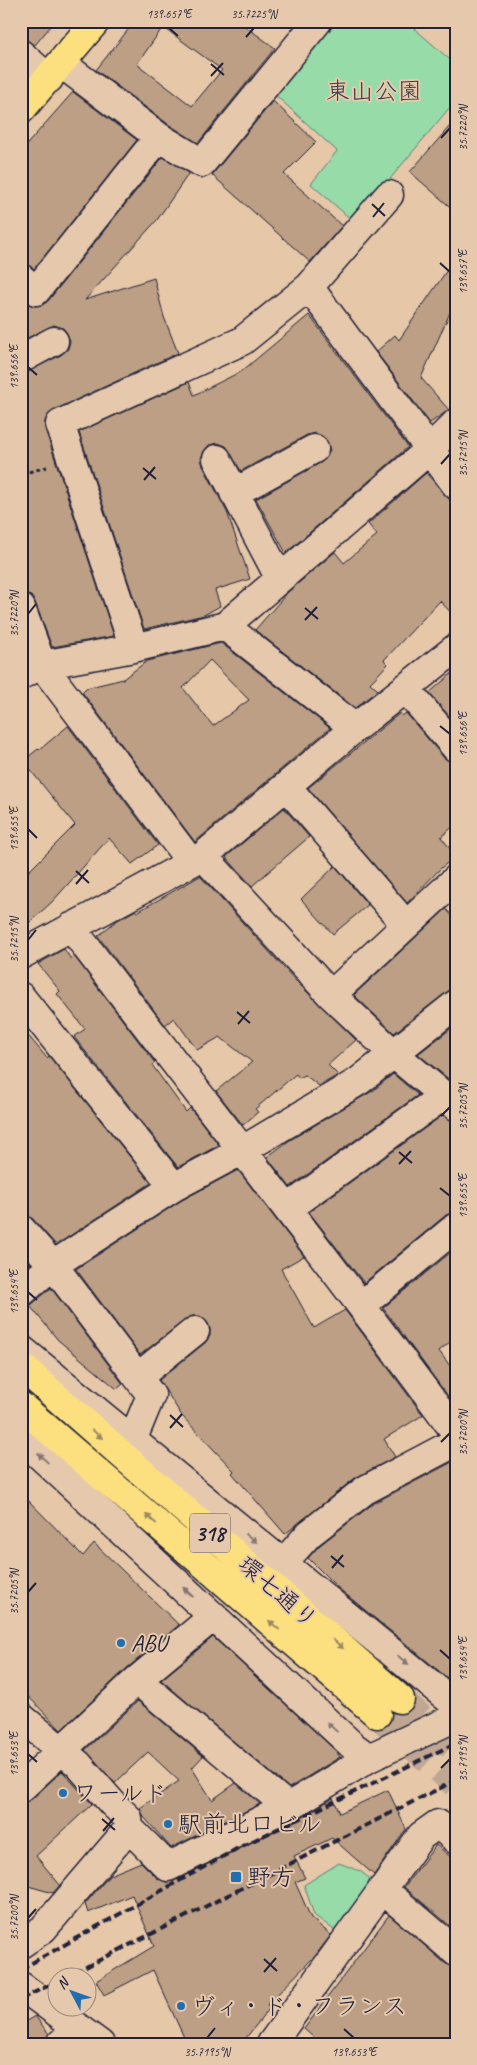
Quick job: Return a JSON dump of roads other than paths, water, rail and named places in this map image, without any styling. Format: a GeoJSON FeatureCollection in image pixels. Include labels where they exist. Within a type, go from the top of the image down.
{"type":"FeatureCollection","features":[{"type":"Feature","properties":{"kind":"main road"},"geometry":{"type":"LineString","coordinates":[[21,110],[55,72],[96,21]]}},
{"type":"Feature","properties":{"kind":"main road","name":"環七通り"},"geometry":{"type":"LineString","coordinates":[[21,1366],[400,1698]]}},
{"type":"Feature","properties":{"kind":"main road","name":"環七通り"},"geometry":{"type":"LineString","coordinates":[[21,1406],[378,1714]]}},
{"type":"Feature","properties":{"kind":"street"},"geometry":{"type":"LineString","coordinates":[[21,54],[55,72],[202,163],[318,21]]}},
{"type":"Feature","properties":{"kind":"street"},"geometry":{"type":"LineString","coordinates":[[21,278],[36,291],[159,137]]}},
{"type":"Feature","properties":{"kind":"street"},"geometry":{"type":"LineString","coordinates":[[134,648],[60,424],[242,341],[309,287],[389,195]]}},
{"type":"Feature","properties":{"kind":"street"},"geometry":{"type":"LineString","coordinates":[[309,287],[456,485]]}},
{"type":"Feature","properties":{"kind":"street"},"geometry":{"type":"LineString","coordinates":[[21,359],[54,341]]}},
{"type":"Feature","properties":{"kind":"street"},"geometry":{"type":"LineString","coordinates":[[31,670],[225,626],[278,578],[429,450],[456,423]]}},
{"type":"Feature","properties":{"kind":"street"},"geometry":{"type":"LineString","coordinates":[[234,493],[314,449]]}},
{"type":"Feature","properties":{"kind":"street"},"geometry":{"type":"LineString","coordinates":[[217,460],[278,578]]}},
{"type":"Feature","properties":{"kind":"street"},"geometry":{"type":"LineString","coordinates":[[21,608],[31,670],[197,859],[331,995],[394,1054],[450,1101],[288,1208]]}},
{"type":"Feature","properties":{"kind":"street"},"geometry":{"type":"LineString","coordinates":[[225,626],[356,728]]}},
{"type":"Feature","properties":{"kind":"street"},"geometry":{"type":"LineString","coordinates":[[21,955],[197,859],[456,648]]}},
{"type":"Feature","properties":{"kind":"street"},"geometry":{"type":"LineString","coordinates":[[405,688],[456,748]]}},
{"type":"Feature","properties":{"kind":"street"},"geometry":{"type":"LineString","coordinates":[[286,786],[406,925]]}},
{"type":"Feature","properties":{"kind":"street"},"geometry":{"type":"LineString","coordinates":[[331,995],[456,879]]}},
{"type":"Feature","properties":{"kind":"street"},"geometry":{"type":"LineString","coordinates":[[71,928],[241,1151],[288,1208],[362,1305],[456,1433]]}},
{"type":"Feature","properties":{"kind":"street"},"geometry":{"type":"LineString","coordinates":[[21,997],[174,1187]]}},
{"type":"Feature","properties":{"kind":"street"},"geometry":{"type":"LineString","coordinates":[[21,1293],[53,1265],[174,1187],[241,1151],[360,1081],[456,1004]]}},
{"type":"Feature","properties":{"kind":"street"},"geometry":{"type":"LineString","coordinates":[[362,1305],[456,1227]]}},
{"type":"Feature","properties":{"kind":"street"},"geometry":{"type":"LineString","coordinates":[[21,1229],[53,1265],[151,1395],[132,1441]]}},
{"type":"Feature","properties":{"kind":"street"},"geometry":{"type":"LineString","coordinates":[[138,1377],[195,1331]]}},
{"type":"Feature","properties":{"kind":"street"},"geometry":{"type":"LineString","coordinates":[[21,1349],[456,1705]]}},
{"type":"Feature","properties":{"kind":"street"},"geometry":{"type":"LineString","coordinates":[[21,1438],[347,1741],[369,1758]]}},
{"type":"Feature","properties":{"kind":"street"},"geometry":{"type":"LineString","coordinates":[[283,1563],[309,1534],[365,1490],[456,1442]]}},
{"type":"Feature","properties":{"kind":"street"},"geometry":{"type":"LineString","coordinates":[[21,1788],[137,1680],[214,1616]]}},
{"type":"Feature","properties":{"kind":"street"},"geometry":{"type":"LineString","coordinates":[[137,1680],[288,1807]]}},
{"type":"Feature","properties":{"kind":"street"},"geometry":{"type":"LineString","coordinates":[[21,1717],[78,1764],[112,1803],[128,1818],[129,1828],[168,1867],[288,1807],[369,1758],[456,1717]]}},
{"type":"Feature","properties":{"kind":"street"},"geometry":{"type":"LineString","coordinates":[[21,1944],[43,1929],[129,1828]]}},
{"type":"Feature","properties":{"kind":"street"},"geometry":{"type":"LineString","coordinates":[[279,2041],[382,1889],[421,1836],[447,1832]]}},
{"type":"Feature","properties":{"kind":"street"},"geometry":{"type":"LineString","coordinates":[[382,1889],[456,1952]]}},
{"type":"Feature","properties":{"kind":"street"},"geometry":{"type":"LineString","coordinates":[[28,2000],[69,2036],[100,2044]]}},
{"type":"Feature","properties":{"kind":"tunnel"},"geometry":{"type":"LineString","coordinates":[[400,1699],[456,1749]]}},
{"type":"Feature","properties":{"kind":"tunnel"},"geometry":{"type":"LineString","coordinates":[[377,1714],[456,1784]]}},
{"type":"Feature","properties":{"kind":"railway"},"geometry":{"type":"LineString","coordinates":[[21,1969],[240,1847],[456,1743]]}},
{"type":"Feature","properties":{"kind":"railway"},"geometry":{"type":"LineString","coordinates":[[84,1968],[456,1780]]}},
{"type":"Feature","properties":{"kind":"railway"},"geometry":{"type":"LineString","coordinates":[[21,1999],[48,1986]]}},
{"type":"Feature","properties":{"kind":"place","name":"ABU"},"geometry":{"type":"Point","coordinates":[121,1643]}},
{"type":"Feature","properties":{"kind":"place","name":"ワールド"},"geometry":{"type":"Point","coordinates":[63,1793]}},
{"type":"Feature","properties":{"kind":"place","name":"駅前北口ビル"},"geometry":{"type":"Point","coordinates":[168,1824]}},
{"type":"Feature","properties":{"kind":"place","name":"野方"},"geometry":{"type":"Point","coordinates":[236,1877]}},
{"type":"Feature","properties":{"kind":"place","name":"ヴィ・ド・フランス"},"geometry":{"type":"Point","coordinates":[181,2006]}},
{"type":"Feature","properties":{"kind":"park label","name":"東山公園"},"geometry":{"type":"Point","coordinates":[374,91]}}]}
